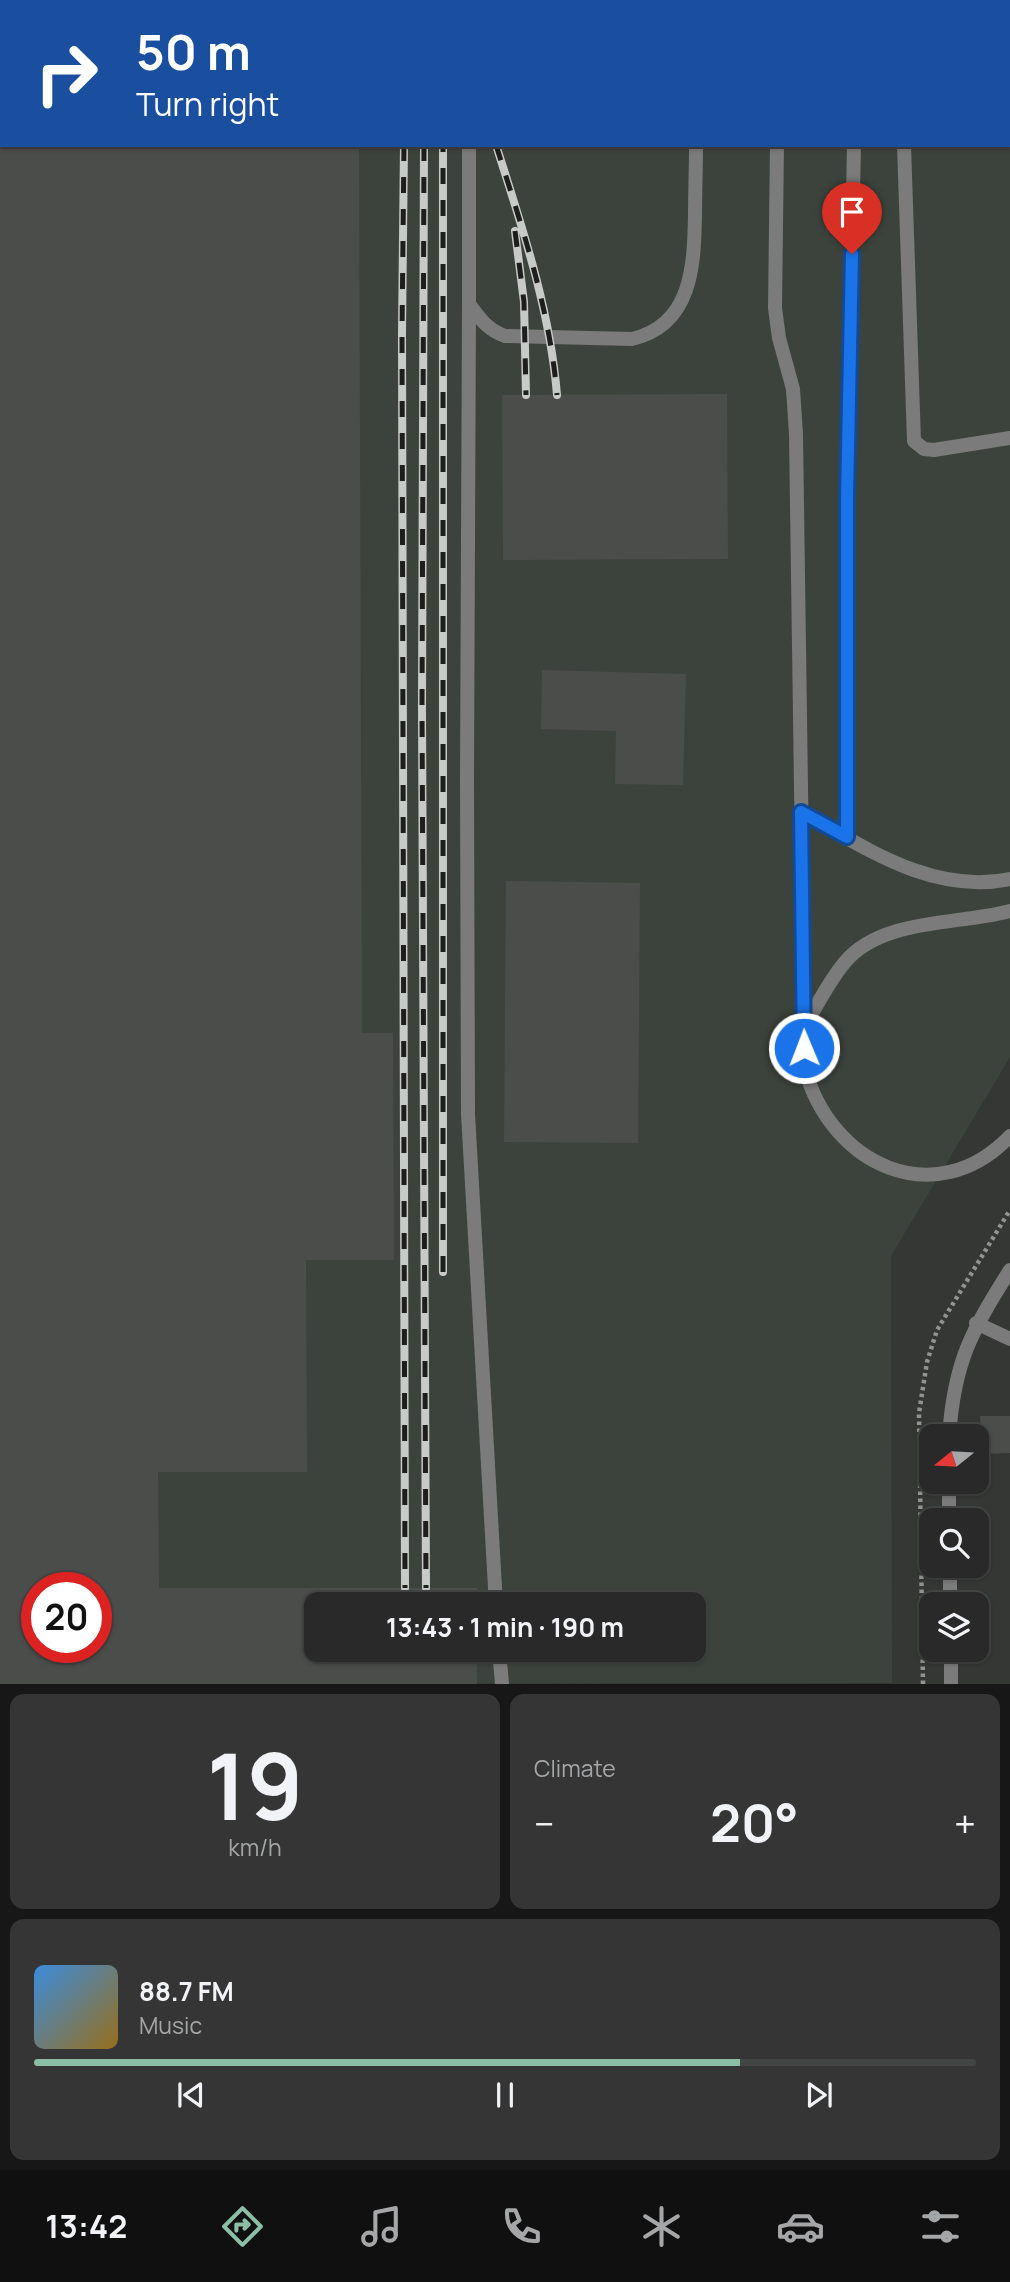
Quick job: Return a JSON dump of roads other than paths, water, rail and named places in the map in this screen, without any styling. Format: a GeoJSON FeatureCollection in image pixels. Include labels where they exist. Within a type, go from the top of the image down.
{"type":"FeatureCollection","features":[{"type":"Feature","properties":{"kind":"street"},"geometry":{"type":"LineString","coordinates":[[469,147],[468,1114],[495,1592]]}},
{"type":"Feature","properties":{"kind":"street"},"geometry":{"type":"LineString","coordinates":[[470,304],[484,324],[505,336],[632,339],[655,331],[673,314],[690,279],[694,253],[696,147]]}},
{"type":"Feature","properties":{"kind":"street"},"geometry":{"type":"LineString","coordinates":[[777,147],[775,309],[779,338],[793,389],[796,434],[805,1069],[811,1090],[832,1127],[847,1143],[888,1167],[934,1175],[957,1171],[978,1163],[1010,1136]]}},
{"type":"Feature","properties":{"kind":"street"},"geometry":{"type":"LineString","coordinates":[[847,837],[847,498],[854,147]]}},
{"type":"Feature","properties":{"kind":"street"},"geometry":{"type":"LineString","coordinates":[[904,147],[914,441],[924,449],[934,450],[1010,438]]}},
{"type":"Feature","properties":{"kind":"street"},"geometry":{"type":"LineString","coordinates":[[801,812],[906,868],[930,876],[968,882],[1010,879]]}},
{"type":"Feature","properties":{"kind":"street"},"geometry":{"type":"LineString","coordinates":[[804,1027],[845,961],[861,946],[878,936],[899,930],[1010,912]]}},
{"type":"Feature","properties":{"kind":"street"},"geometry":{"type":"LineString","coordinates":[[951,1424],[957,1374],[976,1323],[1010,1270]]}},
{"type":"Feature","properties":{"kind":"street"},"geometry":{"type":"LineString","coordinates":[[976,1323],[1010,1339]]}},
{"type":"Feature","properties":{"kind":"street"},"geometry":{"type":"LineString","coordinates":[[500,1662],[502,1684]]}},
{"type":"Feature","properties":{"kind":"street"},"geometry":{"type":"LineString","coordinates":[[951,1662],[951,1684]]}},
{"type":"Feature","properties":{"kind":"railway"},"geometry":{"type":"LineString","coordinates":[[404,147],[402,333],[405,1588]]}},
{"type":"Feature","properties":{"kind":"railway"},"geometry":{"type":"LineString","coordinates":[[424,147],[422,708],[426,1588]]}},
{"type":"Feature","properties":{"kind":"railway"},"geometry":{"type":"LineString","coordinates":[[443,147],[443,1272]]}},
{"type":"Feature","properties":{"kind":"railway"},"geometry":{"type":"LineString","coordinates":[[497,147],[525,237],[541,300],[557,395]]}},
{"type":"Feature","properties":{"kind":"railway"},"geometry":{"type":"LineString","coordinates":[[515,231],[524,302],[526,395]]}}]}
